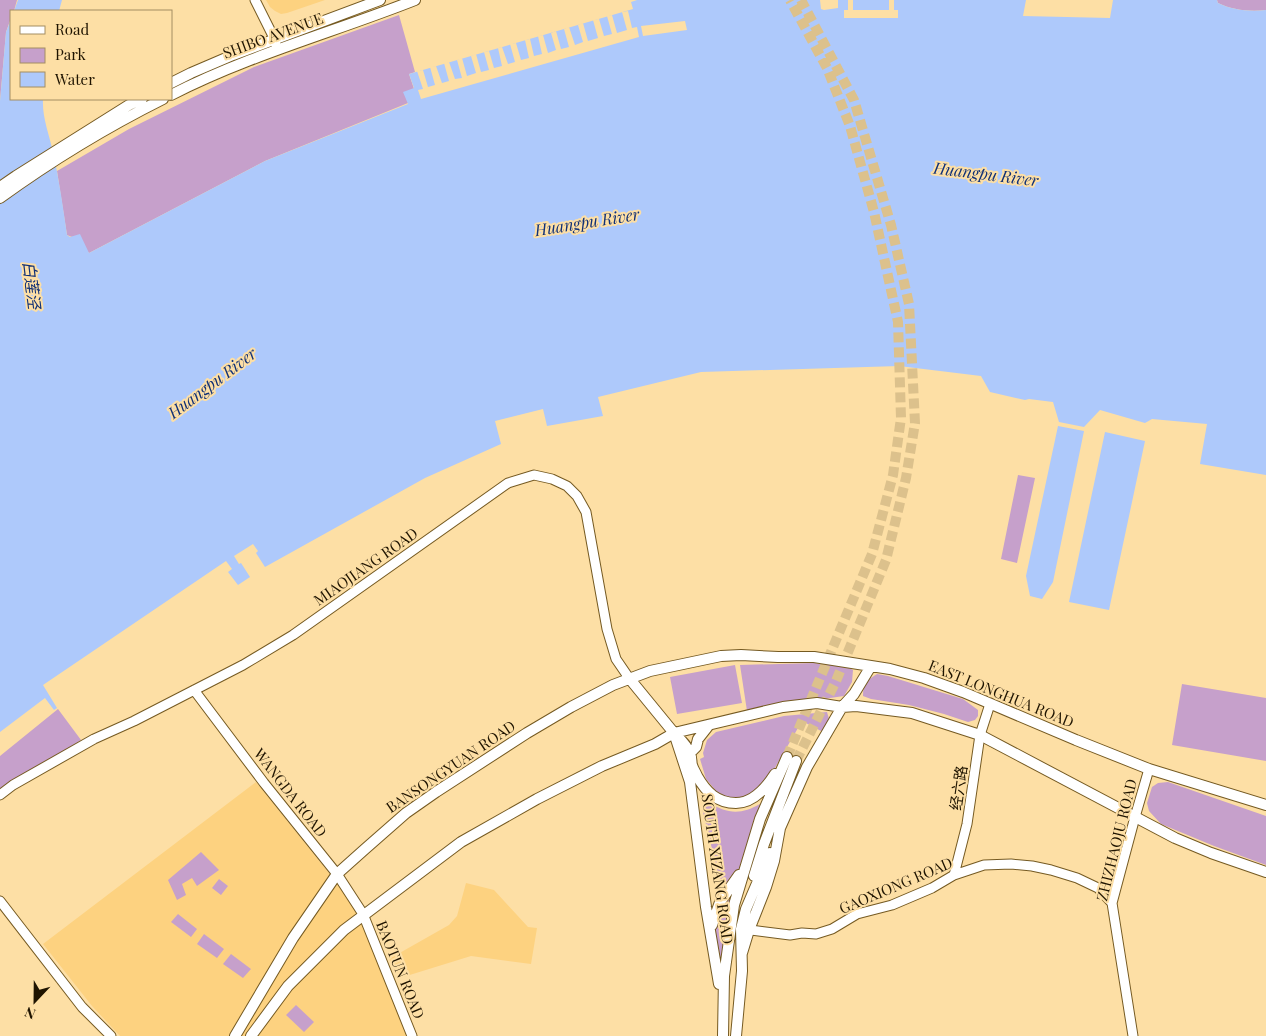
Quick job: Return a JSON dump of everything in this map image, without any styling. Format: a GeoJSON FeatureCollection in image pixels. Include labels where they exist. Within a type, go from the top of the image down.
{"type":"FeatureCollection","features":[{"type":"Feature","properties":{"kind":"main road","name":"SHIBO AVENUE"},"geometry":{"type":"LineString","coordinates":[[172,94],[276,45],[380,0]]}},
{"type":"Feature","properties":{"kind":"main road","name":"SHIBO AVENUE"},"geometry":{"type":"LineString","coordinates":[[172,82],[233,55],[276,45],[415,0]]}},
{"type":"Feature","properties":{"kind":"main road"},"geometry":{"type":"LineString","coordinates":[[0,198],[131,110],[141,100]]}},
{"type":"Feature","properties":{"kind":"main road"},"geometry":{"type":"LineString","coordinates":[[0,187],[131,110],[160,100]]}},
{"type":"Feature","properties":{"kind":"main road","name":"EAST LONGHUA ROAD"},"geometry":{"type":"LineString","coordinates":[[628,678],[700,660],[740,655],[814,657],[871,666],[924,678],[963,692],[1149,769],[1266,806]]}},
{"type":"Feature","properties":{"kind":"main road","name":"SOUTH XIZANG ROAD"},"geometry":{"type":"LineString","coordinates":[[736,1036],[746,909],[807,767],[842,707],[854,694],[871,666]]}},
{"type":"Feature","properties":{"kind":"main road","name":"SOUTH XIZANG ROAD"},"geometry":{"type":"LineString","coordinates":[[628,678],[682,741],[690,753],[692,766],[704,787],[712,796],[729,803],[740,803],[754,798],[792,759]]}},
{"type":"Feature","properties":{"kind":"main road","name":"BANSONGYUAN ROAD"},"geometry":{"type":"LineString","coordinates":[[235,1036],[293,938],[337,874],[358,854],[406,813],[436,792],[571,706],[628,678]]}},
{"type":"Feature","properties":{"kind":"main road"},"geometry":{"type":"LineString","coordinates":[[251,1036],[288,986],[344,930],[461,842],[537,798],[602,766],[655,744],[674,733],[783,708],[817,703],[912,713],[980,735],[1175,838],[1266,872]]}},
{"type":"Feature","properties":{"kind":"main road"},"geometry":{"type":"LineString","coordinates":[[690,753],[696,747],[698,739],[709,725]]}},
{"type":"Feature","properties":{"kind":"main road","name":"SOUTH XIZANG ROAD"},"geometry":{"type":"LineString","coordinates":[[674,733],[690,782],[706,907],[723,1011]]}},
{"type":"Feature","properties":{"kind":"main road"},"geometry":{"type":"LineString","coordinates":[[746,909],[764,844],[792,759]]}},
{"type":"Feature","properties":{"kind":"main road","name":"SOUTH XIZANG ROAD"},"geometry":{"type":"LineString","coordinates":[[723,1036],[724,976],[734,905],[760,818],[792,759]]}},
{"type":"Feature","properties":{"kind":"main road","name":"SOUTH XIZANG ROAD"},"geometry":{"type":"LineString","coordinates":[[745,930],[766,887],[774,861],[780,828]]}},
{"type":"Feature","properties":{"kind":"main road"},"geometry":{"type":"LineString","coordinates":[[711,929],[720,902],[743,870]]}},
{"type":"Feature","properties":{"kind":"street"},"geometry":{"type":"LineString","coordinates":[[255,0],[276,45]]}},
{"type":"Feature","properties":{"kind":"street","name":"MIAOJIANG ROAD"},"geometry":{"type":"LineString","coordinates":[[0,794],[94,739],[134,721],[243,665],[292,635],[508,483],[534,475],[552,479],[567,486],[577,496],[586,512],[606,628],[616,659],[628,678]]}},
{"type":"Feature","properties":{"kind":"street","name":"WANGDA ROAD"},"geometry":{"type":"LineString","coordinates":[[194,690],[264,783],[337,874],[363,914]]}},
{"type":"Feature","properties":{"kind":"street","name":"经六路"},"geometry":{"type":"LineString","coordinates":[[954,875],[967,824],[980,735],[990,704]]}},
{"type":"Feature","properties":{"kind":"street","name":"ZHIZHAOJU ROAD"},"geometry":{"type":"LineString","coordinates":[[1133,1036],[1112,903],[1149,769]]}},
{"type":"Feature","properties":{"kind":"street","name":"GAOXIONG ROAD"},"geometry":{"type":"LineString","coordinates":[[745,930],[790,935],[802,933],[816,934],[832,929],[857,914],[892,905],[932,888],[954,875],[984,865],[1011,864],[1051,870],[1077,878],[1098,888],[1112,903]]}},
{"type":"Feature","properties":{"kind":"street"},"geometry":{"type":"LineString","coordinates":[[0,902],[82,1007],[112,1036]]}},
{"type":"Feature","properties":{"kind":"street","name":"BAOTUN ROAD"},"geometry":{"type":"LineString","coordinates":[[363,914],[412,1036]]}},
{"type":"Feature","properties":{"kind":"shaded area"},"geometry":{"type":"Polygon","coordinates":[[[266,0],[325,0],[281,14],[270,7],[266,0]]]}},
{"type":"Feature","properties":{"kind":"shaded area"},"geometry":{"type":"Polygon","coordinates":[[[256,782],[356,907],[410,1036],[120,1036],[92,1006],[43,944],[256,782]]]}},
{"type":"Feature","properties":{"kind":"shaded area"},"geometry":{"type":"Polygon","coordinates":[[[466,883],[494,890],[528,927],[537,928],[531,964],[471,956],[400,978],[389,959],[449,925],[457,916],[466,883]]]}},
{"type":"Feature","properties":{"kind":"green space"},"geometry":{"type":"Polygon","coordinates":[[[0,0],[17,0],[14,10],[10,10],[10,21],[6,32],[0,101],[0,0]]]}},
{"type":"Feature","properties":{"kind":"green space"},"geometry":{"type":"Polygon","coordinates":[[[1217,0],[1266,0],[1266,10],[1247,11],[1235,9],[1218,3],[1217,0]]]}},
{"type":"Feature","properties":{"kind":"green space"},"geometry":{"type":"Polygon","coordinates":[[[399,15],[415,72],[409,74],[414,89],[408,103],[265,161],[89,253],[72,237],[67,235],[57,171],[129,129],[254,67],[399,15]]]}},
{"type":"Feature","properties":{"kind":"green space"},"geometry":{"type":"Polygon","coordinates":[[[1018,475],[1035,478],[1017,563],[1001,559],[1018,475]]]}},
{"type":"Feature","properties":{"kind":"green space"},"geometry":{"type":"Polygon","coordinates":[[[814,663],[847,667],[853,670],[852,682],[844,696],[747,711],[740,665],[814,663]]]}},
{"type":"Feature","properties":{"kind":"green space"},"geometry":{"type":"Polygon","coordinates":[[[735,665],[742,703],[677,714],[670,677],[735,665]]]}},
{"type":"Feature","properties":{"kind":"green space"},"geometry":{"type":"Polygon","coordinates":[[[877,674],[963,699],[978,710],[978,716],[975,720],[968,722],[909,705],[863,696],[866,683],[877,674]]]}},
{"type":"Feature","properties":{"kind":"green space"},"geometry":{"type":"Polygon","coordinates":[[[1182,684],[1266,698],[1266,761],[1172,745],[1182,684]]]}},
{"type":"Feature","properties":{"kind":"green space"},"geometry":{"type":"Polygon","coordinates":[[[58,709],[81,740],[0,794],[0,756],[58,709]]]}},
{"type":"Feature","properties":{"kind":"green space"},"geometry":{"type":"Polygon","coordinates":[[[827,712],[829,719],[823,732],[802,721],[772,773],[759,791],[737,799],[725,797],[716,791],[706,779],[700,759],[704,757],[703,753],[707,740],[716,732],[784,716],[827,712]]]}},
{"type":"Feature","properties":{"kind":"green space"},"geometry":{"type":"Polygon","coordinates":[[[1168,782],[1266,816],[1266,865],[1161,824],[1149,811],[1147,803],[1152,787],[1158,783],[1168,782]]]}},
{"type":"Feature","properties":{"kind":"green space"},"geometry":{"type":"Polygon","coordinates":[[[708,802],[721,809],[734,812],[747,810],[760,804],[760,810],[743,864],[723,894],[702,808],[708,802]]]}},
{"type":"Feature","properties":{"kind":"green space"},"geometry":{"type":"Polygon","coordinates":[[[201,852],[219,870],[197,886],[192,878],[182,884],[186,895],[177,900],[168,880],[201,852]]]}},
{"type":"Feature","properties":{"kind":"green space"},"geometry":{"type":"Polygon","coordinates":[[[219,879],[228,886],[221,895],[212,888],[219,879]]]}},
{"type":"Feature","properties":{"kind":"green space"},"geometry":{"type":"Polygon","coordinates":[[[732,895],[722,954],[719,960],[714,928],[721,907],[732,895]]]}},
{"type":"Feature","properties":{"kind":"green space"},"geometry":{"type":"Polygon","coordinates":[[[178,914],[197,929],[191,937],[171,922],[178,914]]]}},
{"type":"Feature","properties":{"kind":"green space"},"geometry":{"type":"Polygon","coordinates":[[[204,934],[224,949],[217,958],[197,944],[204,934]]]}},
{"type":"Feature","properties":{"kind":"green space"},"geometry":{"type":"Polygon","coordinates":[[[231,954],[251,969],[243,978],[223,964],[231,954]]]}},
{"type":"Feature","properties":{"kind":"green space"},"geometry":{"type":"Polygon","coordinates":[[[296,1005],[314,1022],[304,1032],[286,1015],[296,1005]]]}},
{"type":"Feature","properties":{"kind":"water"},"geometry":{"type":"Polygon","coordinates":[[[18,0],[62,0],[59,10],[14,10],[18,0]]]}},
{"type":"Feature","properties":{"kind":"water"},"geometry":{"type":"Polygon","coordinates":[[[637,0],[820,0],[821,9],[824,10],[838,8],[838,0],[1026,0],[1023,16],[1110,18],[1113,0],[1217,0],[1218,3],[1235,9],[1247,11],[1266,10],[1266,475],[1200,464],[1207,424],[1152,419],[1145,423],[1100,410],[1084,427],[1059,422],[1053,402],[1025,400],[990,392],[981,376],[899,366],[701,372],[598,397],[603,416],[547,426],[543,409],[495,421],[501,444],[425,478],[265,567],[256,553],[258,551],[253,544],[234,556],[250,577],[238,585],[228,572],[232,569],[226,561],[43,685],[57,708],[54,710],[45,698],[0,732],[0,101],[6,32],[10,22],[10,100],[43,100],[67,235],[70,237],[80,234],[89,253],[265,161],[408,104],[403,92],[414,88],[409,74],[633,9],[631,2],[637,0]]]}},
{"type":"Feature","properties":{"kind":"water"},"geometry":{"type":"Polygon","coordinates":[[[1058,426],[1084,431],[1053,582],[1042,599],[1030,596],[1026,576],[1058,426]]]}},
{"type":"Feature","properties":{"kind":"water"},"geometry":{"type":"Polygon","coordinates":[[[1105,432],[1145,441],[1109,610],[1069,602],[1105,432]]]}},
{"type":"Feature","properties":{"kind":"pier"},"geometry":{"type":"Polygon","coordinates":[[[848,0],[853,0],[853,10],[889,10],[889,0],[894,0],[894,10],[898,10],[898,18],[844,18],[844,10],[848,10],[848,0]]]}},
{"type":"Feature","properties":{"kind":"pier"},"geometry":{"type":"Polygon","coordinates":[[[628,11],[632,28],[637,27],[639,37],[421,99],[418,90],[423,89],[417,71],[423,70],[428,87],[435,85],[430,67],[436,66],[442,83],[449,81],[444,63],[449,62],[455,79],[462,78],[457,60],[462,58],[467,76],[476,73],[471,56],[476,54],[481,72],[489,70],[484,52],[489,51],[494,68],[502,66],[498,48],[502,47],[508,64],[515,62],[510,44],[516,43],[521,60],[529,58],[525,40],[530,39],[534,56],[542,54],[538,36],[543,35],[548,53],[556,50],[551,33],[556,31],[561,49],[569,47],[564,29],[569,27],[575,45],[583,42],[578,25],[583,23],[588,41],[598,38],[593,20],[599,19],[604,36],[612,34],[607,16],[612,15],[617,33],[627,30],[622,12],[628,11]]]}},
{"type":"Feature","properties":{"kind":"pier"},"geometry":{"type":"Polygon","coordinates":[[[685,21],[687,30],[643,36],[641,26],[685,21]]]}},
{"type":"Feature","properties":{"kind":"tunnel"},"geometry":{"type":"LineString","coordinates":[[787,757],[872,554],[893,475],[901,418],[898,322],[874,212],[850,126],[827,68],[790,0]]}},
{"type":"Feature","properties":{"kind":"tunnel"},"geometry":{"type":"LineString","coordinates":[[796,761],[836,681],[886,560],[906,478],[915,423],[909,304],[891,225],[854,100],[801,0]]}},
{"type":"Feature","properties":{"kind":"water label","name":"Huangpu River"},"geometry":{"type":"Point","coordinates":[986,174]}},
{"type":"Feature","properties":{"kind":"water label","name":"Huangpu River"},"geometry":{"type":"Point","coordinates":[587,222]}},
{"type":"Feature","properties":{"kind":"water label","name":"白莲泾"},"geometry":{"type":"Point","coordinates":[32,285]}},
{"type":"Feature","properties":{"kind":"water label","name":"Huangpu River"},"geometry":{"type":"Point","coordinates":[212,383]}}]}
